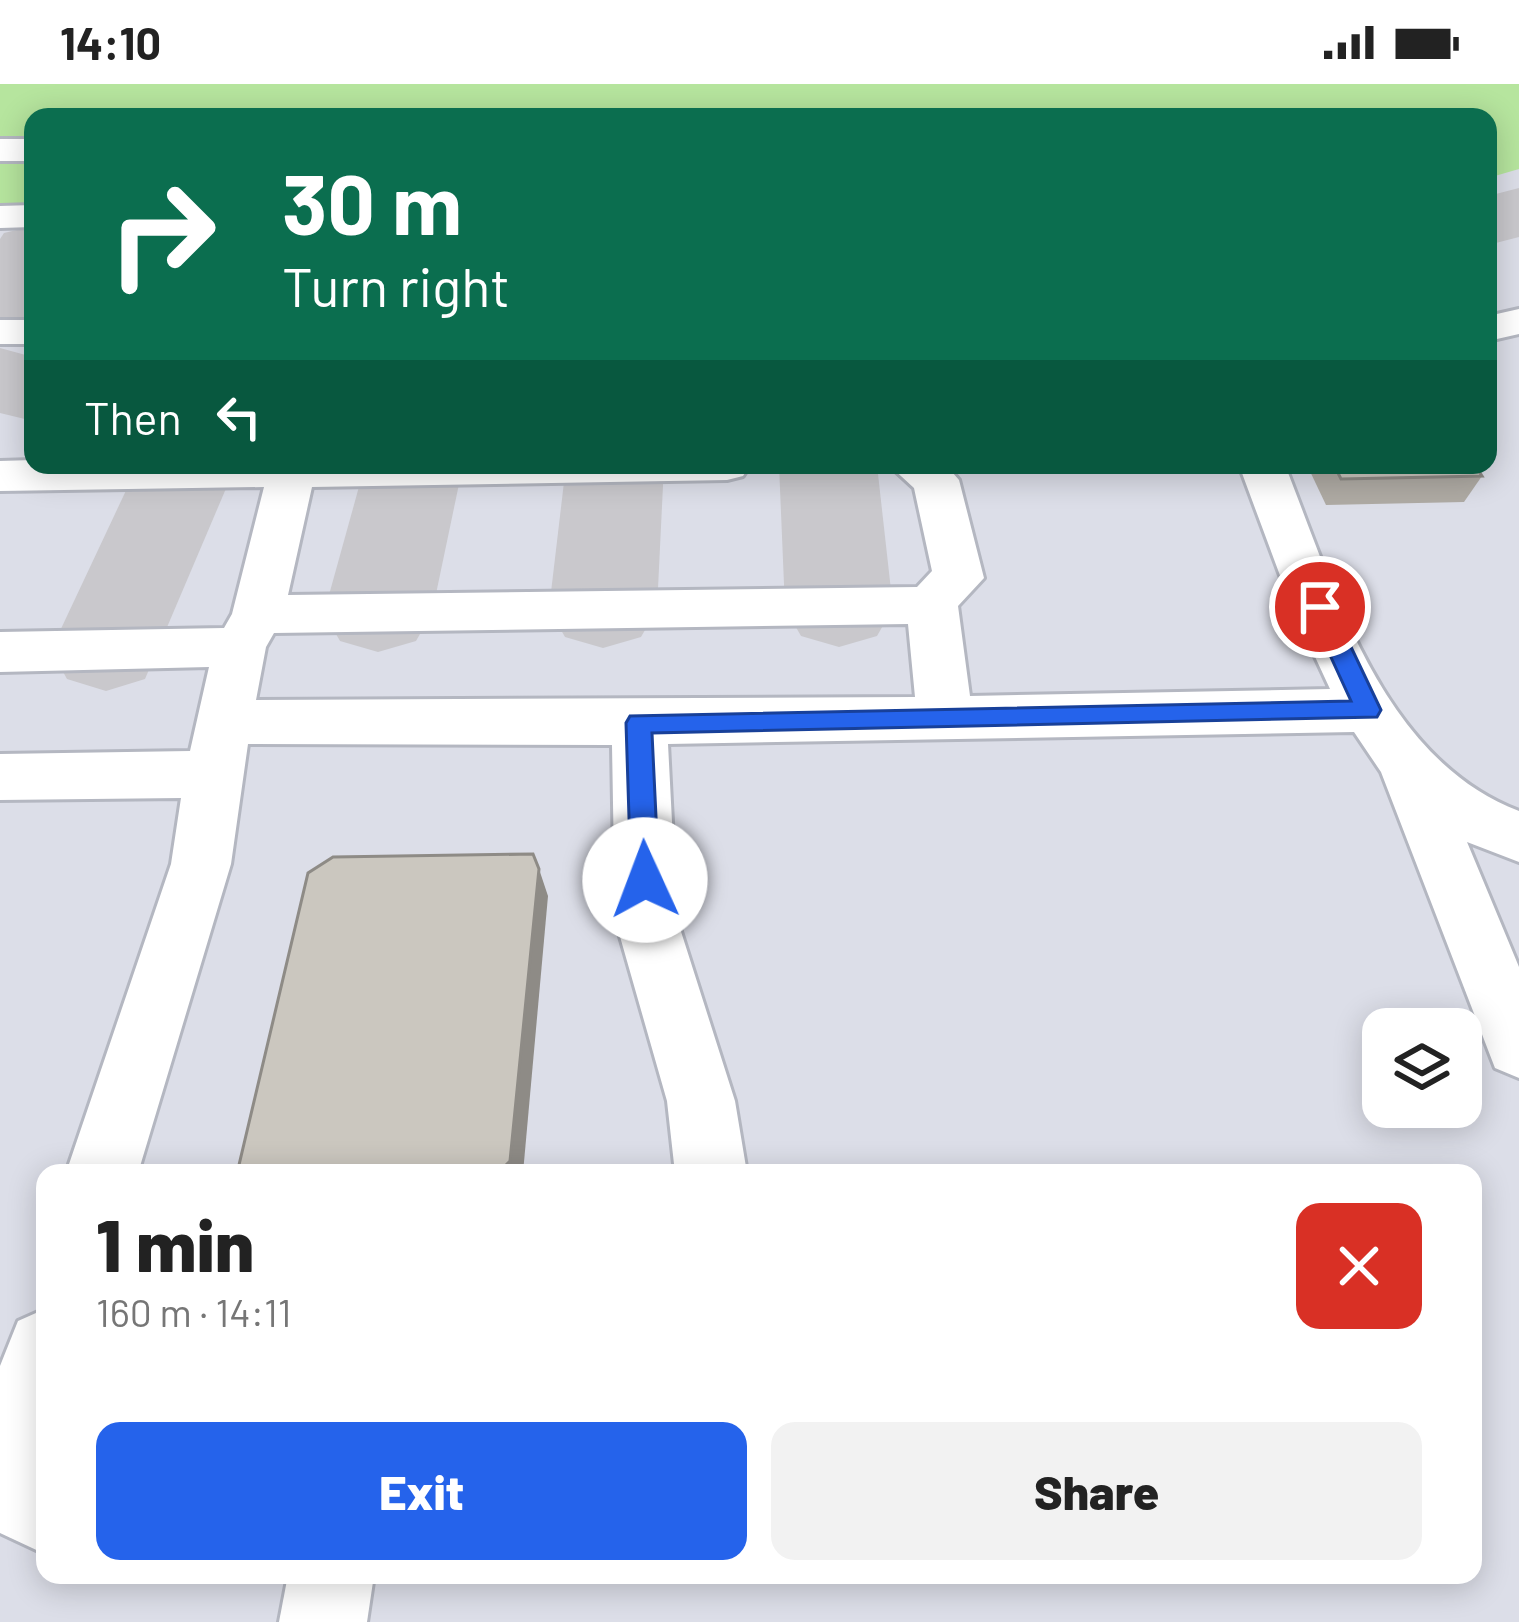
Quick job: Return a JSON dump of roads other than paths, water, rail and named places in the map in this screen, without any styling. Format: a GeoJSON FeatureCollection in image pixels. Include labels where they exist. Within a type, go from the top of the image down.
{"type":"FeatureCollection","features":[{"type":"Feature","properties":{"kind":"lane"},"geometry":{"type":"LineString","coordinates":[[0,476],[95,474]]}},
{"type":"Feature","properties":{"kind":"lane"},"geometry":{"type":"LineString","coordinates":[[105,1164],[202,864],[219,748],[284,474]]}},
{"type":"Feature","properties":{"kind":"lane"},"geometry":{"type":"LineString","coordinates":[[928,474],[936,481],[958,578],[942,589],[932,605],[944,718]]}},
{"type":"Feature","properties":{"kind":"lane"},"geometry":{"type":"LineString","coordinates":[[1266,474],[1304,573],[1368,710],[1406,766],[1519,1046]]}},
{"type":"Feature","properties":{"kind":"lane"},"geometry":{"type":"LineString","coordinates":[[0,652],[249,630],[932,605]]}},
{"type":"Feature","properties":{"kind":"lane"},"geometry":{"type":"LineString","coordinates":[[0,778],[219,748],[639,723],[1368,710]]}},
{"type":"Feature","properties":{"kind":"lane"},"geometry":{"type":"LineString","coordinates":[[639,723],[646,919],[701,1101],[710,1164]]}},
{"type":"Feature","properties":{"kind":"lane"},"geometry":{"type":"LineString","coordinates":[[1406,766],[1460,812],[1519,837]]}},
{"type":"Feature","properties":{"kind":"lane"},"geometry":{"type":"LineString","coordinates":[[36,1375],[15,1439],[15,1496],[36,1507]]}},
{"type":"Feature","properties":{"kind":"lane"},"geometry":{"type":"LineString","coordinates":[[323,1622],[329,1584]]}}]}
